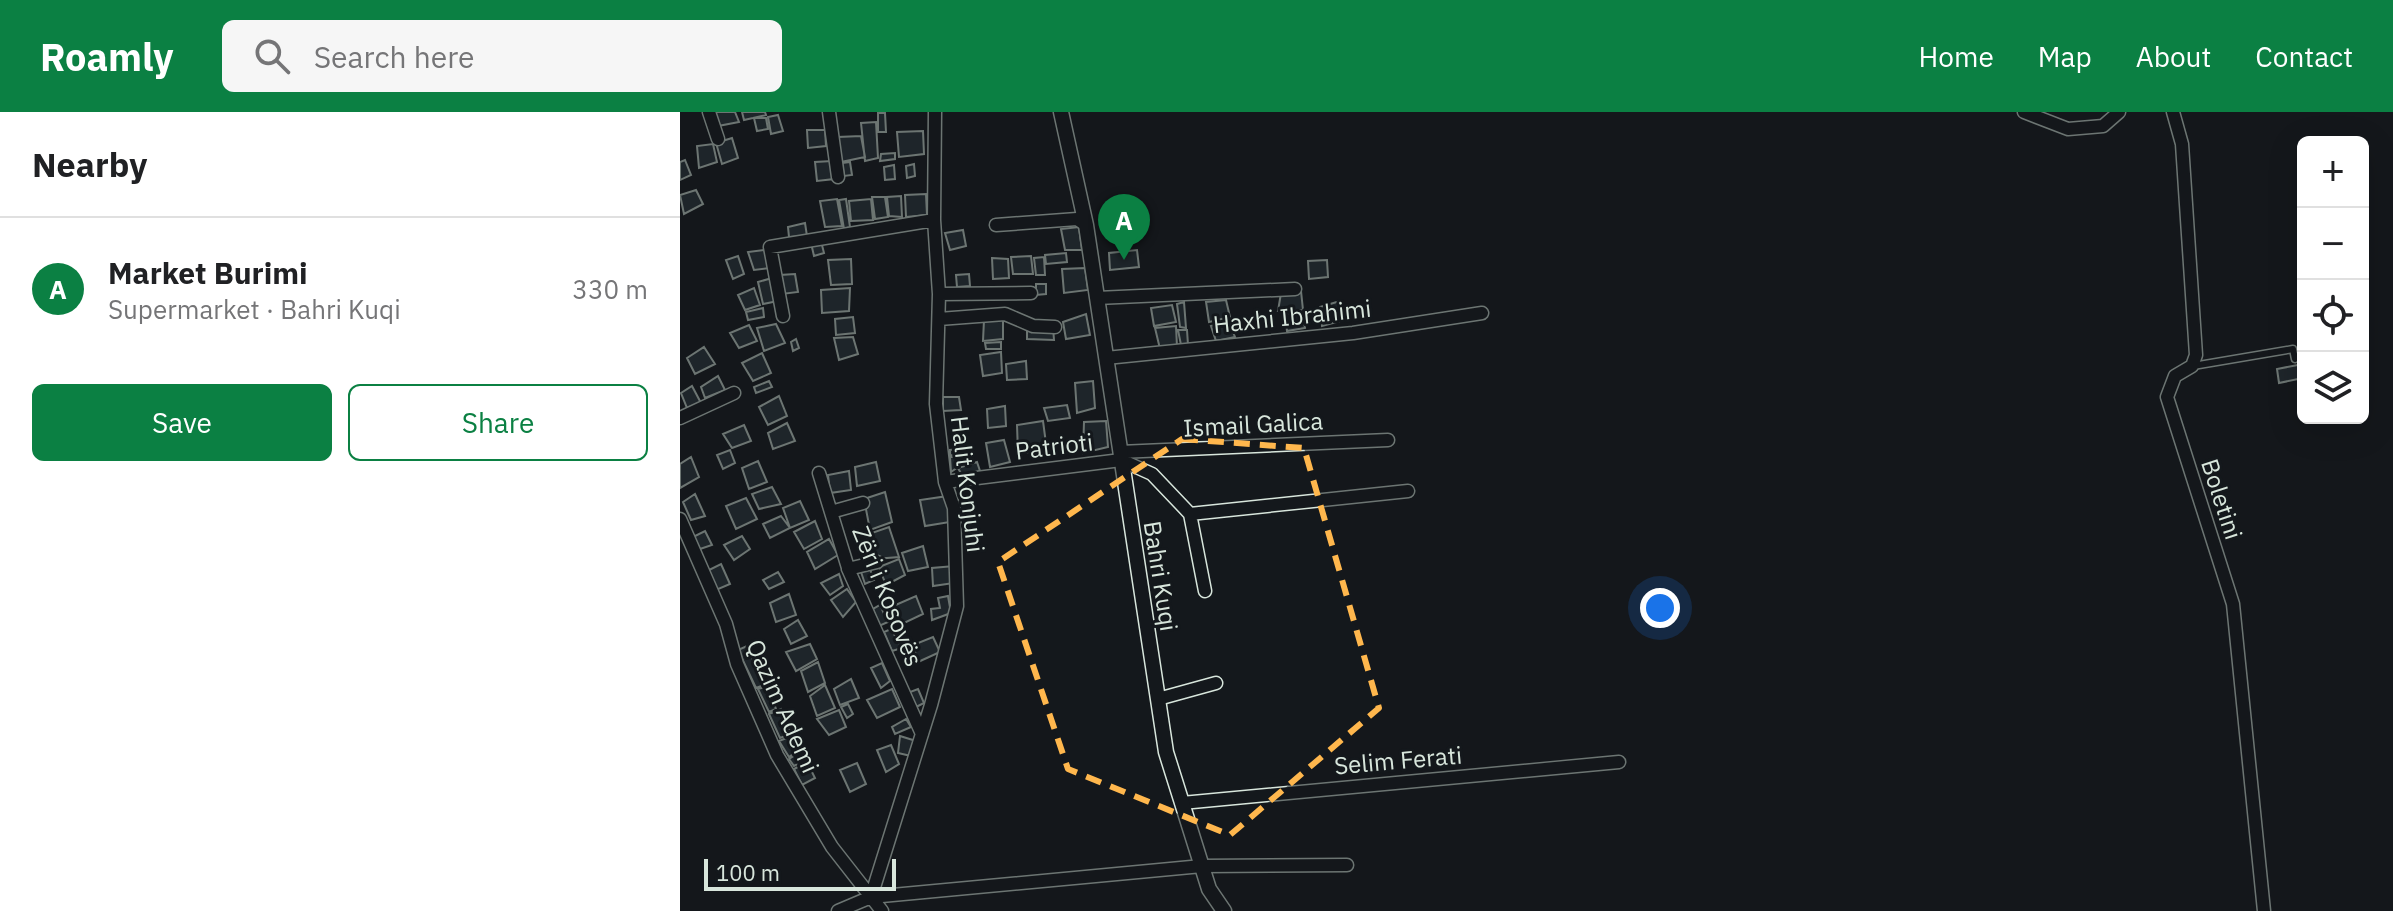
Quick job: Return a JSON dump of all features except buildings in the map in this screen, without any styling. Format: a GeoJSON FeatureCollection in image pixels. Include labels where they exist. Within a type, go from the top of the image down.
{"type":"FeatureCollection","features":[{"type":"Feature","properties":{"kind":"street"},"geometry":{"type":"LineString","coordinates":[[709,112],[718,139]]}},
{"type":"Feature","properties":{"kind":"street"},"geometry":{"type":"LineString","coordinates":[[829,112],[838,177]]}},
{"type":"Feature","properties":{"kind":"street","name":"Halit Konjuhi"},"geometry":{"type":"LineString","coordinates":[[871,897],[922,734],[957,606],[954,508],[945,482],[936,404],[939,294],[934,220],[935,112]]}},
{"type":"Feature","properties":{"kind":"street","name":"Bahri Kuqi"},"geometry":{"type":"LineString","coordinates":[[1061,112],[1086,225],[1166,752],[1209,889],[1224,911]]}},
{"type":"Feature","properties":{"kind":"street"},"geometry":{"type":"LineString","coordinates":[[2024,112],[2068,129],[2103,126],[2119,112]]}},
{"type":"Feature","properties":{"kind":"street"},"geometry":{"type":"LineString","coordinates":[[2173,112],[2182,144],[2196,355],[2192,366]]}},
{"type":"Feature","properties":{"kind":"street"},"geometry":{"type":"LineString","coordinates":[[996,225],[1077,219],[1086,225]]}},
{"type":"Feature","properties":{"kind":"street"},"geometry":{"type":"LineString","coordinates":[[783,316],[770,247],[934,220]]}},
{"type":"Feature","properties":{"kind":"street"},"geometry":{"type":"LineString","coordinates":[[1097,298],[1295,289]]}},
{"type":"Feature","properties":{"kind":"street"},"geometry":{"type":"LineString","coordinates":[[939,294],[1031,293]]}},
{"type":"Feature","properties":{"kind":"street","name":"Haxhi Ibrahimi"},"geometry":{"type":"LineString","coordinates":[[1106,358],[1353,333],[1482,313]]}},
{"type":"Feature","properties":{"kind":"street"},"geometry":{"type":"LineString","coordinates":[[939,319],[1005,314],[1033,326],[1055,327]]}},
{"type":"Feature","properties":{"kind":"street","name":"Boletini"},"geometry":{"type":"LineString","coordinates":[[2192,366],[2175,376],[2167,397],[2233,604],[2264,911]]}},
{"type":"Feature","properties":{"kind":"street"},"geometry":{"type":"LineString","coordinates":[[680,418],[734,393]]}},
{"type":"Feature","properties":{"kind":"street","name":"Ismail Galica"},"geometry":{"type":"LineString","coordinates":[[1120,456],[1388,440]]}},
{"type":"Feature","properties":{"kind":"street","name":"Bahri Kuqi"},"geometry":{"type":"LineString","coordinates":[[1120,456],[1152,474],[1190,514],[1205,591]]}},
{"type":"Feature","properties":{"kind":"street","name":"Patrioti"},"geometry":{"type":"LineString","coordinates":[[945,482],[1120,456]]}},
{"type":"Feature","properties":{"kind":"street","name":"Zëri i Kosovës"},"geometry":{"type":"LineString","coordinates":[[819,473],[847,566],[922,734]]}},
{"type":"Feature","properties":{"kind":"street"},"geometry":{"type":"LineString","coordinates":[[1190,514],[1408,491]]}},
{"type":"Feature","properties":{"kind":"street"},"geometry":{"type":"LineString","coordinates":[[831,512],[863,503]]}},
{"type":"Feature","properties":{"kind":"street","name":"Qazim Ademi"},"geometry":{"type":"LineString","coordinates":[[681,526],[726,624],[737,664],[777,755],[832,847],[882,911]]}},
{"type":"Feature","properties":{"kind":"street"},"geometry":{"type":"LineString","coordinates":[[847,566],[876,560]]}},
{"type":"Feature","properties":{"kind":"street"},"geometry":{"type":"LineString","coordinates":[[1158,699],[1216,683]]}},
{"type":"Feature","properties":{"kind":"street","name":"Selim Ferati"},"geometry":{"type":"LineString","coordinates":[[1182,803],[1619,762]]}},
{"type":"Feature","properties":{"kind":"street"},"geometry":{"type":"LineString","coordinates":[[838,911],[871,897],[1202,866],[1347,865]]}},
{"type":"Feature","properties":{"kind":"lane"},"geometry":{"type":"LineString","coordinates":[[2192,366],[2293,349],[2295,359]]}},
{"type":"Feature","properties":{"kind":"highlighted area"},"geometry":{"type":"Polygon","coordinates":[[[1182,439],[1304,448],[1379,708],[1230,835],[1068,769],[998,562],[1182,439]]]}},
{"type":"Feature","properties":{"kind":"place","name":"Market Burimi"},"geometry":{"type":"Point","coordinates":[1124,260]}}]}
